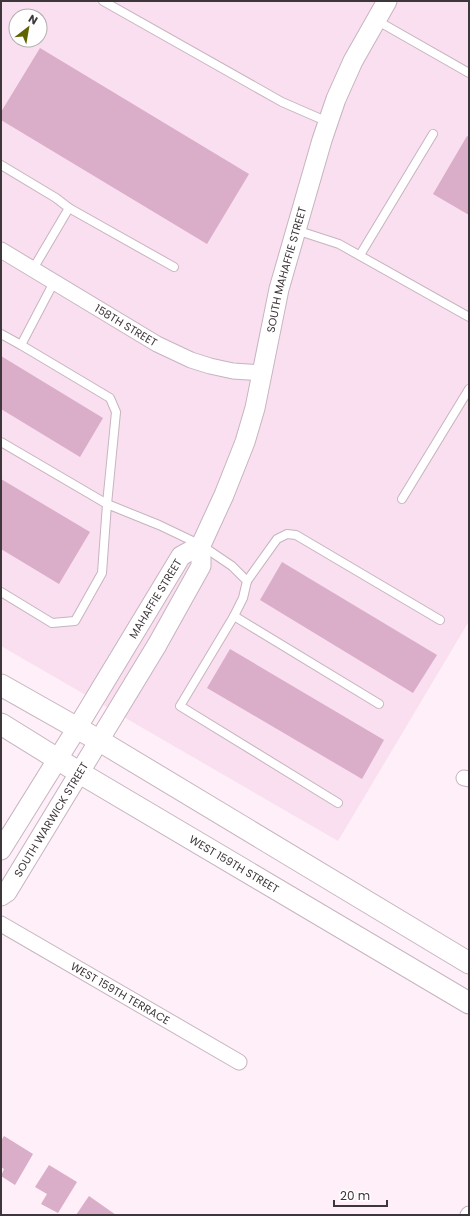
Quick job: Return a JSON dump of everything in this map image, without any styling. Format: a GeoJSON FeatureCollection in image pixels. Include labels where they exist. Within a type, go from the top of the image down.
{"type":"FeatureCollection","features":[{"type":"Feature","properties":{"kind":"main road"},"geometry":{"type":"LineString","coordinates":[[1,685],[100,741],[469,963]]}},
{"type":"Feature","properties":{"kind":"main road","name":"WEST 159TH STREET"},"geometry":{"type":"LineString","coordinates":[[1,724],[80,773],[469,1003]]}},
{"type":"Feature","properties":{"kind":"street","name":"SOUTH MAHAFFIE STREET"},"geometry":{"type":"LineString","coordinates":[[201,545],[224,495],[255,408],[279,289],[328,122],[336,99],[353,61],[388,1]]}},
{"type":"Feature","properties":{"kind":"street","name":"158TH STREET"},"geometry":{"type":"LineString","coordinates":[[1,250],[157,344],[190,360],[233,371],[262,374]]}},
{"type":"Feature","properties":{"kind":"street","name":"MAHAFFIE STREET"},"geometry":{"type":"LineString","coordinates":[[77,728],[181,556],[201,545],[201,566],[157,645],[100,741]]}},
{"type":"Feature","properties":{"kind":"street"},"geometry":{"type":"LineString","coordinates":[[1,850],[77,728]]}},
{"type":"Feature","properties":{"kind":"street","name":"SOUTH WARWICK STREET"},"geometry":{"type":"LineString","coordinates":[[1,896],[7,892],[100,741]]}},
{"type":"Feature","properties":{"kind":"street","name":"WEST 159TH TERRACE"},"geometry":{"type":"LineString","coordinates":[[1,924],[239,1062]]}},
{"type":"Feature","properties":{"kind":"lane"},"geometry":{"type":"LineString","coordinates":[[103,1],[282,102],[328,122]]}},
{"type":"Feature","properties":{"kind":"lane"},"geometry":{"type":"LineString","coordinates":[[376,20],[469,73]]}},
{"type":"Feature","properties":{"kind":"lane"},"geometry":{"type":"LineString","coordinates":[[360,256],[433,134]]}},
{"type":"Feature","properties":{"kind":"lane"},"geometry":{"type":"LineString","coordinates":[[1,165],[56,198],[69,208],[174,267]]}},
{"type":"Feature","properties":{"kind":"lane"},"geometry":{"type":"LineString","coordinates":[[33,269],[69,208]]}},
{"type":"Feature","properties":{"kind":"lane"},"geometry":{"type":"LineString","coordinates":[[296,230],[339,244],[469,317]]}},
{"type":"Feature","properties":{"kind":"lane"},"geometry":{"type":"LineString","coordinates":[[21,345],[54,282]]}},
{"type":"Feature","properties":{"kind":"lane"},"geometry":{"type":"LineString","coordinates":[[1,334],[110,398],[116,412],[102,574],[75,620],[52,623],[1,592]]}},
{"type":"Feature","properties":{"kind":"lane"},"geometry":{"type":"LineString","coordinates":[[402,498],[469,388]]}},
{"type":"Feature","properties":{"kind":"lane"},"geometry":{"type":"LineString","coordinates":[[1,442],[107,504],[159,525],[201,545],[232,566],[247,581]]}},
{"type":"Feature","properties":{"kind":"lane"},"geometry":{"type":"LineString","coordinates":[[338,803],[180,706],[234,616],[243,598],[247,581],[277,539],[287,534],[296,535],[440,620]]}},
{"type":"Feature","properties":{"kind":"lane"},"geometry":{"type":"LineString","coordinates":[[234,616],[378,704]]}},
{"type":"Feature","properties":{"kind":"shaded area"},"geometry":{"type":"Polygon","coordinates":[[[1,1],[469,1],[469,621],[338,841],[1,646],[1,1]]]}},
{"type":"Feature","properties":{"kind":"building"},"geometry":{"type":"Polygon","coordinates":[[[40,48],[249,174],[207,244],[1,120],[1,112],[40,48]]]}},
{"type":"Feature","properties":{"kind":"building"},"geometry":{"type":"Polygon","coordinates":[[[467,136],[469,137],[469,215],[433,194],[467,136]]]}},
{"type":"Feature","properties":{"kind":"building"},"geometry":{"type":"Polygon","coordinates":[[[1,356],[103,418],[80,457],[1,409],[1,356]]]}},
{"type":"Feature","properties":{"kind":"building"},"geometry":{"type":"Polygon","coordinates":[[[1,479],[90,532],[59,584],[1,549],[1,479]]]}},
{"type":"Feature","properties":{"kind":"building"},"geometry":{"type":"Polygon","coordinates":[[[282,562],[437,655],[413,693],[260,600],[282,562]]]}},
{"type":"Feature","properties":{"kind":"building"},"geometry":{"type":"Polygon","coordinates":[[[230,649],[384,740],[362,779],[207,688],[230,649]]]}},
{"type":"Feature","properties":{"kind":"building"},"geometry":{"type":"Polygon","coordinates":[[[4,1136],[33,1154],[15,1185],[1,1176],[4,1169],[1,1167],[1,1141],[4,1136]]]}},
{"type":"Feature","properties":{"kind":"building"},"geometry":{"type":"Polygon","coordinates":[[[49,1165],[77,1182],[58,1213],[41,1204],[47,1194],[35,1187],[49,1165]]]}},
{"type":"Feature","properties":{"kind":"building"},"geometry":{"type":"Polygon","coordinates":[[[89,1196],[116,1215],[76,1215],[89,1196]]]}}]}
